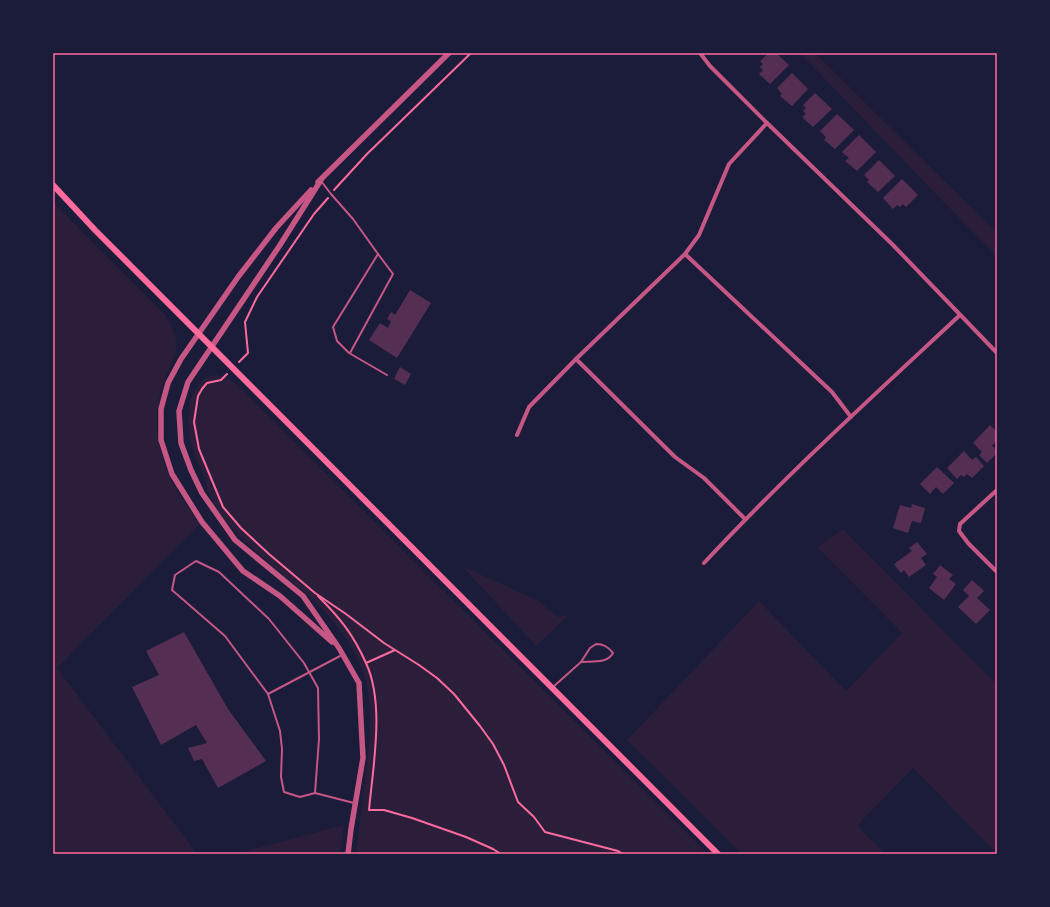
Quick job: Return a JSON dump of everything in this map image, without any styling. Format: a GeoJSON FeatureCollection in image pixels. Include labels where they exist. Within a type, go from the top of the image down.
{"type":"FeatureCollection","features":[{"type":"Feature","properties":{"kind":"main road"},"geometry":{"type":"LineString","coordinates":[[53,185],[96,230],[718,854]]}},
{"type":"Feature","properties":{"kind":"street"},"geometry":{"type":"LineString","coordinates":[[339,648],[280,596],[243,571],[202,522],[172,474],[161,440],[161,409],[168,383],[198,332],[238,276],[276,228],[321,180],[449,53]]}},
{"type":"Feature","properties":{"kind":"street"},"geometry":{"type":"LineString","coordinates":[[700,53],[710,66],[767,123],[892,244],[997,353]]}},
{"type":"Feature","properties":{"kind":"street"},"geometry":{"type":"LineString","coordinates":[[517,435],[529,407],[576,359],[686,254],[699,235],[729,164],[767,123]]}},
{"type":"Feature","properties":{"kind":"street"},"geometry":{"type":"LineString","coordinates":[[321,180],[280,245],[188,382],[179,411],[181,443],[191,470],[202,493],[235,540],[303,596],[339,648],[359,683],[363,758],[348,854]]}},
{"type":"Feature","properties":{"kind":"street"},"geometry":{"type":"LineString","coordinates":[[686,254],[832,392],[851,416]]}},
{"type":"Feature","properties":{"kind":"street"},"geometry":{"type":"LineString","coordinates":[[704,563],[745,519],[851,416],[960,315]]}},
{"type":"Feature","properties":{"kind":"street"},"geometry":{"type":"LineString","coordinates":[[576,359],[675,456],[704,478],[745,519]]}},
{"type":"Feature","properties":{"kind":"street"},"geometry":{"type":"LineString","coordinates":[[997,490],[960,524],[959,531],[968,543],[997,572]]}},
{"type":"Feature","properties":{"kind":"lane"},"geometry":{"type":"LineString","coordinates":[[321,180],[331,194],[354,219],[393,274],[349,353]]}},
{"type":"Feature","properties":{"kind":"lane"},"geometry":{"type":"LineString","coordinates":[[378,254],[333,326],[337,341],[349,353],[387,375]]}},
{"type":"Feature","properties":{"kind":"lane"},"geometry":{"type":"LineString","coordinates":[[315,793],[319,739],[318,688],[304,663],[269,619],[218,572],[196,561],[175,575],[172,590],[225,636],[268,694],[280,731],[282,749],[281,777],[284,792],[300,797],[315,793],[355,803]]}},
{"type":"Feature","properties":{"kind":"lane"},"geometry":{"type":"LineString","coordinates":[[552,688],[581,662],[590,648],[596,644],[602,644],[608,647],[613,653],[610,658],[605,660],[581,662]]}},
{"type":"Feature","properties":{"kind":"lane"},"geometry":{"type":"LineString","coordinates":[[268,694],[343,655]]}},
{"type":"Feature","properties":{"kind":"path"},"geometry":{"type":"LineString","coordinates":[[471,53],[367,154],[314,214],[257,297],[245,322],[248,353],[221,380],[208,384],[198,396],[194,422],[199,449],[219,498],[229,514],[241,528],[315,593],[337,616],[349,631],[366,663],[376,698],[377,720],[368,810],[384,810],[412,818],[466,837],[501,854]]}},
{"type":"Feature","properties":{"kind":"path"},"geometry":{"type":"LineString","coordinates":[[315,593],[384,643],[420,665],[437,678],[468,710],[480,726],[504,765],[518,802],[534,817],[545,832],[618,850],[623,854]]}},
{"type":"Feature","properties":{"kind":"path"},"geometry":{"type":"LineString","coordinates":[[366,663],[395,650]]}},
{"type":"Feature","properties":{"kind":"shaded area"},"geometry":{"type":"Polygon","coordinates":[[[800,53],[815,53],[997,233],[997,256],[963,222],[800,53]]]}},
{"type":"Feature","properties":{"kind":"shaded area"},"geometry":{"type":"Polygon","coordinates":[[[53,202],[163,313],[170,322],[176,338],[176,348],[160,395],[157,413],[159,448],[164,464],[179,494],[200,524],[57,668],[197,854],[53,854],[53,202]]]}},
{"type":"Feature","properties":{"kind":"shaded area"},"geometry":{"type":"Polygon","coordinates":[[[217,375],[228,378],[235,383],[708,854],[356,854],[370,737],[369,696],[362,669],[350,644],[334,622],[295,584],[253,549],[234,530],[217,509],[212,500],[194,454],[188,420],[190,403],[196,388],[202,380],[217,375]]]}},
{"type":"Feature","properties":{"kind":"shaded area"},"geometry":{"type":"Polygon","coordinates":[[[843,529],[997,685],[997,854],[913,768],[857,826],[886,854],[742,854],[627,740],[759,601],[846,691],[902,633],[817,547],[843,529]]]}},
{"type":"Feature","properties":{"kind":"shaded area"},"geometry":{"type":"Polygon","coordinates":[[[462,566],[539,601],[558,617],[569,615],[536,646],[462,566]]]}},
{"type":"Feature","properties":{"kind":"shaded area"},"geometry":{"type":"Polygon","coordinates":[[[344,825],[340,854],[235,854],[344,825]]]}},
{"type":"Feature","properties":{"kind":"building"},"geometry":{"type":"Polygon","coordinates":[[[769,53],[776,53],[789,65],[770,84],[759,74],[763,70],[760,67],[763,64],[760,61],[769,53]]]}},
{"type":"Feature","properties":{"kind":"building"},"geometry":{"type":"Polygon","coordinates":[[[792,73],[808,89],[792,106],[780,96],[782,94],[777,88],[792,73]]]}},
{"type":"Feature","properties":{"kind":"building"},"geometry":{"type":"Polygon","coordinates":[[[815,93],[832,109],[813,127],[802,117],[806,114],[803,111],[806,108],[803,105],[815,93]]]}},
{"type":"Feature","properties":{"kind":"building"},"geometry":{"type":"Polygon","coordinates":[[[837,114],[854,130],[835,149],[824,140],[826,137],[820,131],[837,114]]]}},
{"type":"Feature","properties":{"kind":"building"},"geometry":{"type":"Polygon","coordinates":[[[859,135],[876,152],[857,171],[845,161],[849,158],[842,152],[859,135]]]}},
{"type":"Feature","properties":{"kind":"building"},"geometry":{"type":"Polygon","coordinates":[[[879,160],[895,176],[878,192],[867,182],[869,180],[864,175],[879,160]]]}},
{"type":"Feature","properties":{"kind":"building"},"geometry":{"type":"Polygon","coordinates":[[[902,179],[918,195],[906,207],[903,204],[900,207],[897,205],[893,209],[883,198],[902,179]]]}},
{"type":"Feature","properties":{"kind":"building"},"geometry":{"type":"Polygon","coordinates":[[[410,290],[431,303],[397,358],[369,340],[380,323],[388,328],[391,321],[387,319],[391,312],[395,315],[410,290]]]}},
{"type":"Feature","properties":{"kind":"building"},"geometry":{"type":"Polygon","coordinates":[[[400,367],[411,374],[405,385],[394,379],[400,367]]]}},
{"type":"Feature","properties":{"kind":"building"},"geometry":{"type":"Polygon","coordinates":[[[990,425],[997,432],[997,440],[992,446],[997,450],[997,453],[987,463],[979,455],[982,452],[973,443],[990,425]]]}},
{"type":"Feature","properties":{"kind":"building"},"geometry":{"type":"Polygon","coordinates":[[[964,451],[972,460],[976,457],[984,466],[972,478],[967,474],[964,477],[961,475],[957,479],[947,468],[964,451]]]}},
{"type":"Feature","properties":{"kind":"building"},"geometry":{"type":"Polygon","coordinates":[[[937,467],[954,483],[943,494],[936,487],[930,494],[920,484],[937,467]]]}},
{"type":"Feature","properties":{"kind":"building"},"geometry":{"type":"Polygon","coordinates":[[[912,504],[925,508],[921,523],[912,521],[908,533],[893,528],[900,505],[911,508],[912,504]]]}},
{"type":"Feature","properties":{"kind":"building"},"geometry":{"type":"Polygon","coordinates":[[[917,542],[927,554],[921,558],[926,565],[909,577],[904,570],[901,573],[894,564],[912,551],[909,548],[917,542]]]}},
{"type":"Feature","properties":{"kind":"building"},"geometry":{"type":"Polygon","coordinates":[[[940,565],[953,575],[949,579],[956,584],[944,600],[929,588],[937,577],[933,574],[940,565]]]}},
{"type":"Feature","properties":{"kind":"building"},"geometry":{"type":"Polygon","coordinates":[[[972,580],[984,591],[977,598],[990,610],[976,624],[958,607],[969,596],[963,590],[972,580]]]}},
{"type":"Feature","properties":{"kind":"building"},"geometry":{"type":"Polygon","coordinates":[[[184,632],[228,709],[266,761],[218,788],[202,759],[194,761],[188,748],[207,743],[196,725],[161,745],[132,687],[159,675],[146,651],[184,632]]]}}]}
